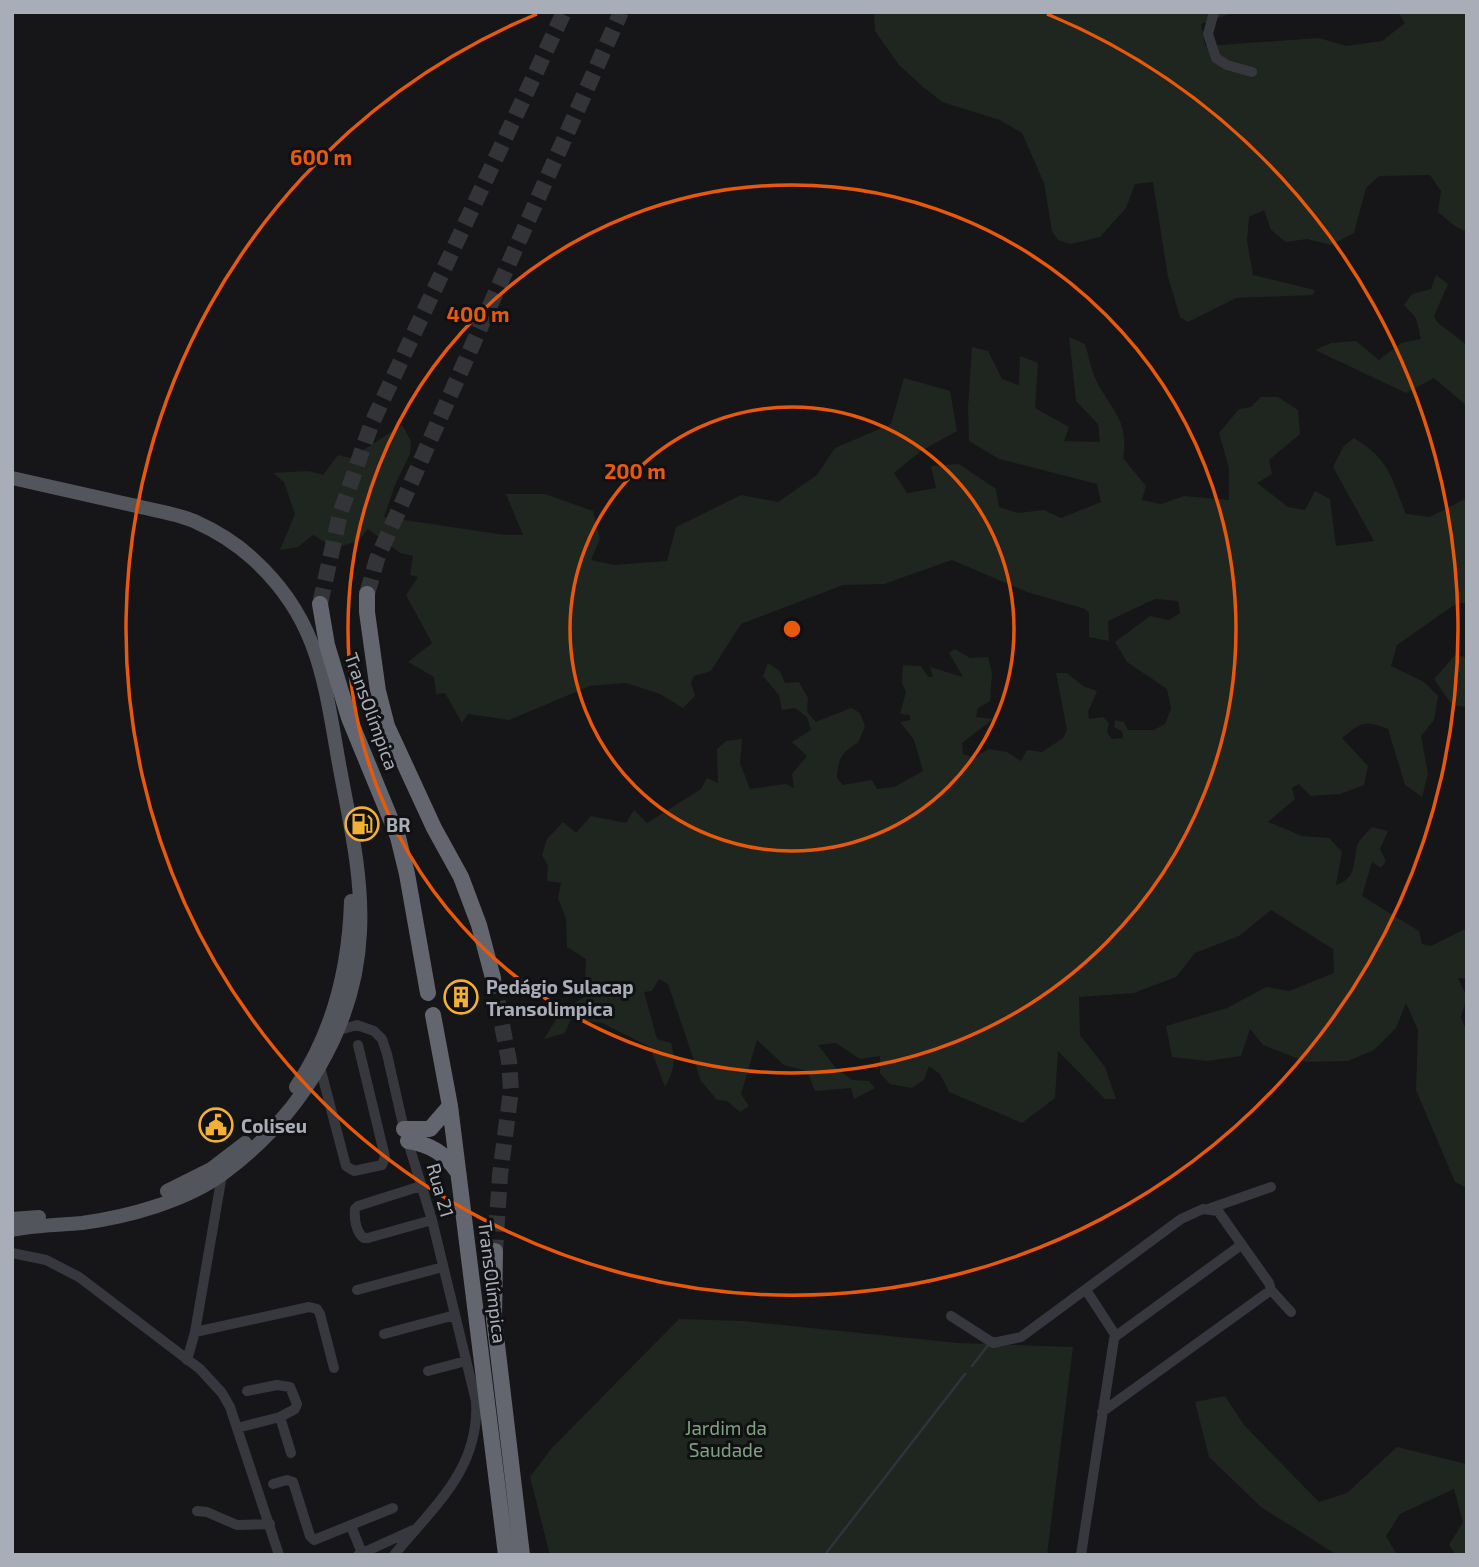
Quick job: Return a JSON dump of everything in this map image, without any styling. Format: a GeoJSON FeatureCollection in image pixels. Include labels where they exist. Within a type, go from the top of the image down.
{"type":"FeatureCollection","features":[{"type":"Feature","properties":{"kind":"highway","name":"TransOlímpica"},"geometry":{"type":"LineString","coordinates":[[367,594],[377,691],[387,726],[422,804],[461,877],[479,925],[493,978]]}},
{"type":"Feature","properties":{"kind":"highway","name":"TransOlímpica"},"geometry":{"type":"LineString","coordinates":[[320,604],[327,646],[349,718],[398,837],[428,993]]}},
{"type":"Feature","properties":{"kind":"highway","name":"TransOlímpica"},"geometry":{"type":"LineString","coordinates":[[433,1015],[450,1106],[506,1555]]}},
{"type":"Feature","properties":{"kind":"highway"},"geometry":{"type":"LineString","coordinates":[[406,1135],[430,1129],[450,1106]]}},
{"type":"Feature","properties":{"kind":"highway"},"geometry":{"type":"LineString","coordinates":[[406,1135],[441,1153],[458,1172]]}},
{"type":"Feature","properties":{"kind":"highway","name":"TransOlímpica"},"geometry":{"type":"LineString","coordinates":[[495,1251],[495,1319],[522,1555]]}},
{"type":"Feature","properties":{"kind":"main road"},"geometry":{"type":"LineString","coordinates":[[12,478],[194,521],[251,557],[275,581],[293,603],[317,655],[328,702],[359,887],[354,980],[320,1067],[291,1110],[222,1175],[164,1202],[120,1217],[19,1229]]}},
{"type":"Feature","properties":{"kind":"main road"},"geometry":{"type":"LineString","coordinates":[[12,487],[186,529],[220,544],[246,562],[272,588],[287,608],[309,655],[349,881],[355,933],[329,1026],[303,1077],[284,1104],[240,1148],[211,1169],[177,1187],[117,1209],[63,1217],[12,1219]]}},
{"type":"Feature","properties":{"kind":"street"},"geometry":{"type":"LineString","coordinates":[[1214,12],[1208,34],[1216,58],[1227,65],[1252,72]]}},
{"type":"Feature","properties":{"kind":"street","name":"Rua 21"},"geometry":{"type":"LineString","coordinates":[[336,1031],[357,1025],[374,1031],[382,1040],[406,1135],[432,1220],[476,1401],[477,1419],[473,1442],[464,1465],[449,1491],[394,1555]]}},
{"type":"Feature","properties":{"kind":"street"},"geometry":{"type":"LineString","coordinates":[[320,1067],[346,1166],[354,1171],[382,1165],[385,1157],[358,1045]]}},
{"type":"Feature","properties":{"kind":"street"},"geometry":{"type":"LineString","coordinates":[[187,1360],[195,1332],[222,1175]]}},
{"type":"Feature","properties":{"kind":"street"},"geometry":{"type":"LineString","coordinates":[[421,1186],[358,1206],[355,1215],[359,1234],[368,1238],[432,1220]]}},
{"type":"Feature","properties":{"kind":"street"},"geometry":{"type":"LineString","coordinates":[[951,1316],[993,1343],[1021,1337],[1191,1213],[1271,1187]]}},
{"type":"Feature","properties":{"kind":"street"},"geometry":{"type":"LineString","coordinates":[[1211,1208],[1222,1215],[1269,1283],[1271,1290],[1291,1312]]}},
{"type":"Feature","properties":{"kind":"street"},"geometry":{"type":"LineString","coordinates":[[1081,1555],[1112,1345],[1116,1336],[1241,1245]]}},
{"type":"Feature","properties":{"kind":"street"},"geometry":{"type":"LineString","coordinates":[[12,1253],[46,1260],[71,1273],[200,1369],[222,1393],[237,1428],[279,1555]]}},
{"type":"Feature","properties":{"kind":"street"},"geometry":{"type":"LineString","coordinates":[[357,1290],[443,1267]]}},
{"type":"Feature","properties":{"kind":"street"},"geometry":{"type":"LineString","coordinates":[[1086,1290],[1116,1336]]}},
{"type":"Feature","properties":{"kind":"street"},"geometry":{"type":"LineString","coordinates":[[1102,1412],[1271,1290]]}},
{"type":"Feature","properties":{"kind":"street"},"geometry":{"type":"LineString","coordinates":[[195,1332],[314,1307],[320,1314],[334,1367]]}},
{"type":"Feature","properties":{"kind":"street"},"geometry":{"type":"LineString","coordinates":[[384,1334],[455,1315]]}},
{"type":"Feature","properties":{"kind":"street"},"geometry":{"type":"LineString","coordinates":[[428,1371],[466,1361]]}},
{"type":"Feature","properties":{"kind":"street"},"geometry":{"type":"LineString","coordinates":[[237,1428],[280,1417],[295,1409],[297,1404],[290,1387],[276,1385],[247,1391]]}},
{"type":"Feature","properties":{"kind":"street"},"geometry":{"type":"LineString","coordinates":[[280,1417],[291,1453]]}},
{"type":"Feature","properties":{"kind":"street"},"geometry":{"type":"LineString","coordinates":[[273,1484],[287,1480],[293,1482],[312,1539],[317,1540],[393,1508]]}},
{"type":"Feature","properties":{"kind":"street"},"geometry":{"type":"LineString","coordinates":[[197,1511],[237,1525],[270,1524]]}},
{"type":"Feature","properties":{"kind":"street"},"geometry":{"type":"LineString","coordinates":[[351,1526],[360,1554],[415,1529]]}},
{"type":"Feature","properties":{"kind":"green space"},"geometry":{"type":"Polygon","coordinates":[[[874,12],[1235,12],[1201,24],[1205,46],[1319,38],[1346,46],[1382,41],[1405,23],[1398,12],[1467,12],[1467,232],[1456,227],[1438,212],[1441,191],[1430,175],[1379,176],[1366,188],[1354,233],[1331,245],[1307,239],[1286,242],[1271,230],[1264,210],[1249,217],[1247,241],[1253,275],[1315,290],[1313,295],[1236,298],[1188,322],[1180,317],[1168,277],[1153,182],[1135,184],[1126,208],[1100,237],[1071,244],[1058,240],[1052,231],[1044,183],[1022,133],[1000,120],[942,102],[923,87],[899,65],[875,31],[874,12]]]}},
{"type":"Feature","properties":{"kind":"green space"},"geometry":{"type":"Polygon","coordinates":[[[1436,275],[1448,284],[1434,316],[1438,323],[1467,345],[1467,406],[1434,378],[1406,393],[1315,350],[1331,343],[1356,341],[1379,360],[1401,343],[1421,339],[1416,318],[1404,305],[1412,294],[1431,289],[1436,275]]]}},
{"type":"Feature","properties":{"kind":"green space"},"geometry":{"type":"Polygon","coordinates":[[[1069,337],[1085,344],[1095,378],[1118,417],[1124,435],[1123,458],[1146,486],[1142,500],[1161,504],[1184,496],[1229,500],[1229,468],[1219,433],[1239,409],[1251,407],[1261,397],[1278,397],[1298,410],[1300,434],[1269,460],[1272,474],[1257,483],[1288,507],[1305,510],[1315,491],[1330,499],[1336,546],[1374,541],[1333,467],[1343,447],[1354,438],[1375,454],[1388,470],[1406,514],[1430,517],[1467,498],[1467,603],[1457,603],[1397,645],[1391,666],[1424,682],[1438,696],[1434,720],[1421,736],[1428,774],[1422,797],[1405,785],[1388,729],[1363,724],[1342,738],[1368,766],[1364,785],[1340,794],[1311,796],[1299,784],[1292,788],[1295,799],[1268,822],[1302,836],[1329,838],[1342,852],[1336,885],[1351,874],[1361,838],[1372,827],[1388,831],[1380,849],[1386,861],[1381,868],[1372,862],[1362,896],[1419,931],[1422,944],[1431,946],[1467,928],[1467,978],[1458,978],[1467,997],[1461,1017],[1467,1032],[1467,1188],[1455,1182],[1416,1090],[1418,1030],[1406,1003],[1396,1028],[1374,1050],[1348,1061],[1306,1062],[1263,1045],[1250,1029],[1241,1056],[1207,1061],[1172,1057],[1166,1026],[1227,1008],[1266,987],[1289,991],[1334,973],[1333,949],[1271,910],[1239,936],[1195,953],[1176,977],[1134,993],[1079,997],[1080,1035],[1105,1067],[1116,1099],[1105,1099],[1058,1051],[1055,1098],[1022,1123],[949,1092],[940,1074],[929,1066],[924,1080],[912,1088],[890,1084],[880,1073],[880,1056],[860,1059],[836,1043],[818,1045],[835,1067],[852,1080],[869,1081],[875,1088],[854,1099],[851,1088],[815,1091],[807,1071],[784,1065],[757,1040],[741,1094],[749,1106],[740,1112],[727,1101],[717,1100],[701,1081],[668,984],[659,979],[652,991],[644,992],[657,1039],[671,1043],[673,1049],[673,1066],[665,1087],[650,1047],[602,1023],[581,1021],[572,1016],[565,1033],[544,1039],[561,1011],[598,989],[585,980],[586,959],[567,947],[566,919],[558,898],[561,883],[547,881],[548,866],[542,855],[547,839],[563,822],[576,833],[591,816],[626,823],[634,810],[647,823],[701,789],[707,778],[718,783],[717,749],[726,741],[742,739],[740,763],[750,789],[786,784],[794,788],[792,774],[807,756],[792,742],[811,730],[807,717],[795,708],[782,710],[779,695],[763,676],[768,663],[780,671],[785,683],[799,682],[808,698],[807,712],[816,722],[851,708],[860,713],[865,726],[858,743],[844,753],[838,766],[837,778],[843,785],[872,780],[877,789],[894,787],[923,771],[914,740],[900,722],[910,720],[910,715],[900,714],[906,692],[902,683],[903,665],[921,666],[928,677],[933,677],[930,667],[963,677],[949,653],[955,649],[970,658],[988,657],[992,673],[990,701],[978,708],[976,717],[993,719],[962,743],[963,754],[975,758],[988,749],[1007,752],[1021,761],[1027,750],[1042,752],[1063,738],[1067,730],[1056,673],[1067,673],[1083,686],[1097,691],[1088,712],[1089,719],[1103,717],[1109,723],[1107,732],[1112,739],[1123,738],[1122,731],[1114,727],[1115,720],[1124,722],[1128,730],[1154,730],[1165,724],[1171,709],[1167,689],[1127,662],[1115,642],[1150,616],[1169,620],[1180,613],[1178,601],[1155,599],[1108,621],[1109,641],[1089,637],[1089,613],[1085,609],[1027,592],[952,560],[884,584],[843,585],[741,624],[711,671],[694,676],[691,683],[695,696],[683,708],[660,694],[626,683],[590,686],[509,720],[468,714],[462,723],[445,693],[436,694],[434,677],[408,662],[432,643],[406,595],[418,577],[410,575],[413,556],[400,553],[368,529],[358,541],[334,548],[313,535],[298,547],[280,550],[295,514],[284,482],[273,473],[309,471],[323,475],[338,455],[351,458],[402,425],[411,441],[410,454],[384,517],[505,535],[523,535],[506,494],[545,494],[593,511],[600,539],[591,560],[614,565],[667,561],[676,527],[741,495],[778,502],[817,475],[835,448],[891,424],[904,378],[950,391],[957,431],[921,451],[894,473],[907,493],[936,488],[931,466],[959,464],[996,489],[999,507],[1018,513],[1044,510],[1061,518],[1101,502],[1097,484],[999,459],[969,441],[968,408],[972,347],[988,351],[1002,379],[1019,385],[1020,356],[1038,363],[1035,408],[1069,427],[1064,441],[1100,442],[1098,424],[1076,401],[1069,337]]]}},
{"type":"Feature","properties":{"kind":"green space"},"geometry":{"type":"Polygon","coordinates":[[[1456,654],[1467,658],[1467,707],[1452,705],[1434,679],[1456,654]]]}},
{"type":"Feature","properties":{"kind":"green space","name":"Jardim da Saudade"},"geometry":{"type":"Polygon","coordinates":[[[679,1319],[743,1321],[958,1343],[1073,1347],[1047,1555],[550,1555],[530,1477],[551,1449],[679,1319]]]}},
{"type":"Feature","properties":{"kind":"green space"},"geometry":{"type":"Polygon","coordinates":[[[1225,1396],[1244,1425],[1319,1502],[1347,1493],[1397,1447],[1467,1464],[1467,1555],[1456,1555],[1449,1545],[1463,1522],[1454,1489],[1400,1514],[1386,1536],[1397,1555],[1337,1555],[1261,1507],[1209,1457],[1195,1402],[1225,1396]]]}},
{"type":"Feature","properties":{"kind":"waterway"},"geometry":{"type":"LineString","coordinates":[[972,1366],[989,1344]]}},
{"type":"Feature","properties":{"kind":"waterway"},"geometry":{"type":"LineString","coordinates":[[827,1552],[965,1374]]}},
{"type":"Feature","properties":{"kind":"tunnel"},"geometry":{"type":"LineString","coordinates":[[320,604],[340,514],[371,425],[564,12]]}},
{"type":"Feature","properties":{"kind":"tunnel"},"geometry":{"type":"LineString","coordinates":[[367,594],[377,559],[621,12]]}},
{"type":"Feature","properties":{"kind":"tunnel"},"geometry":{"type":"LineString","coordinates":[[493,978],[509,1061],[511,1090],[500,1175],[495,1251]]}},
{"type":"Feature","properties":{"kind":"place","name":"BR"},"geometry":{"type":"Point","coordinates":[362,824]}},
{"type":"Feature","properties":{"kind":"place","name":"Pedágio Sulacap Transolimpica"},"geometry":{"type":"Point","coordinates":[461,997]}},
{"type":"Feature","properties":{"kind":"place","name":"Coliseu"},"geometry":{"type":"Point","coordinates":[216,1125]}}]}
